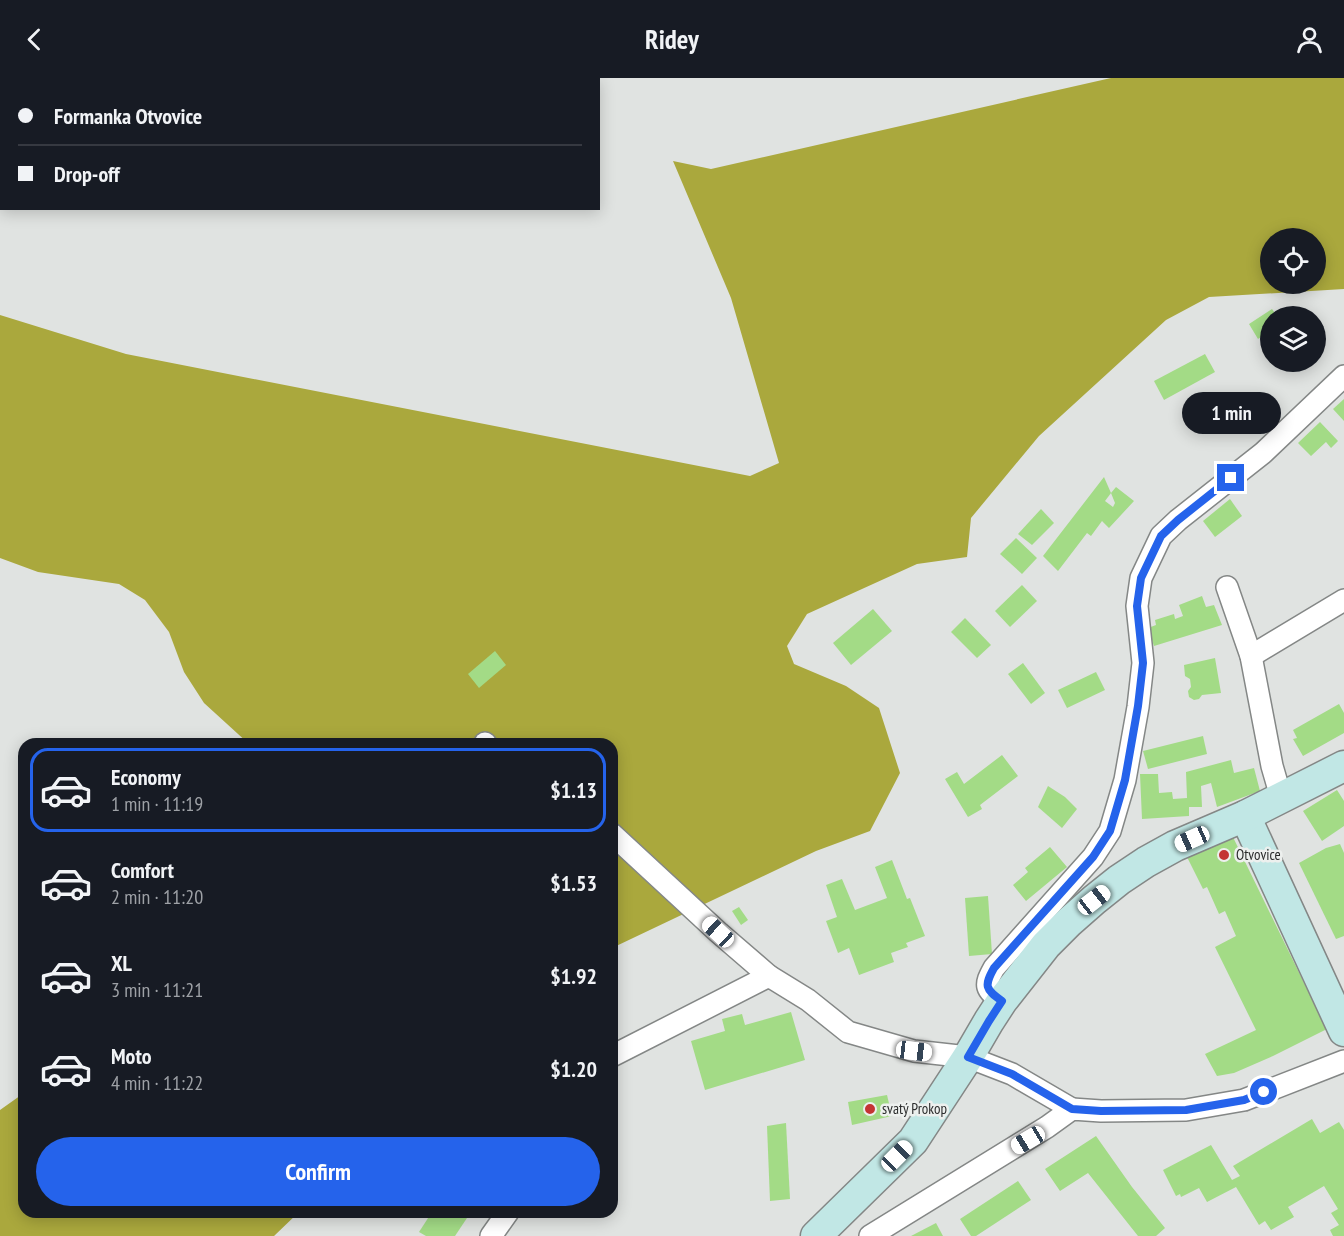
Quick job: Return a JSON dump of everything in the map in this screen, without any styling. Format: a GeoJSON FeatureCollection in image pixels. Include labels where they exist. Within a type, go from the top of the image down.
{"type":"FeatureCollection","features":[{"type":"Feature","properties":{"kind":"main road"},"geometry":{"type":"LineString","coordinates":[[816,1236],[913,1141],[1002,1001],[1046,945],[1069,922],[1119,880],[1146,862],[1344,766]]}},
{"type":"Feature","properties":{"kind":"main road"},"geometry":{"type":"LineString","coordinates":[[1245,816],[1344,1031]]}},
{"type":"Feature","properties":{"kind":"street"},"geometry":{"type":"LineString","coordinates":[[1002,1001],[990,993],[987,986],[987,980],[994,968],[1093,857],[1110,831],[1125,780],[1138,706],[1143,663],[1137,606],[1141,578],[1161,536],[1263,453],[1344,376]]}},
{"type":"Feature","properties":{"kind":"street"},"geometry":{"type":"LineString","coordinates":[[1227,587],[1251,656],[1272,766],[1281,798]]}},
{"type":"Feature","properties":{"kind":"street"},"geometry":{"type":"LineString","coordinates":[[1251,656],[1344,600]]}},
{"type":"Feature","properties":{"kind":"street"},"geometry":{"type":"LineString","coordinates":[[618,840],[769,976],[808,1000],[848,1032],[914,1051],[968,1057],[1012,1074],[1072,1109],[1186,1110],[1244,1100],[1344,1061]]}},
{"type":"Feature","properties":{"kind":"street"},"geometry":{"type":"LineString","coordinates":[[618,1053],[769,976]]}},
{"type":"Feature","properties":{"kind":"street"},"geometry":{"type":"LineString","coordinates":[[870,1236],[1047,1128],[1072,1109]]}},
{"type":"Feature","properties":{"kind":"street"},"geometry":{"type":"LineString","coordinates":[[491,1236],[504,1218]]}},
{"type":"Feature","properties":{"kind":"shaded area"},"geometry":{"type":"Polygon","coordinates":[[[1111,78],[1344,78],[1344,289],[1326,290],[1326,228],[1260,228],[1260,294],[1209,297],[1166,320],[1039,436],[971,518],[967,557],[917,564],[807,614],[787,646],[794,664],[846,686],[879,708],[900,773],[870,831],[816,851],[618,945],[618,738],[242,738],[204,703],[184,672],[169,632],[145,600],[119,584],[38,572],[0,558],[0,315],[126,354],[750,476],[779,463],[731,298],[673,161],[711,169],[1111,78]]]}},
{"type":"Feature","properties":{"kind":"shaded area"},"geometry":{"type":"Polygon","coordinates":[[[18,1097],[18,1218],[293,1218],[274,1236],[0,1236],[0,1110],[18,1097]]]}},
{"type":"Feature","properties":{"kind":"building"},"geometry":{"type":"Polygon","coordinates":[[[1260,317],[1260,338],[1258,339],[1249,324],[1260,317]]]}},
{"type":"Feature","properties":{"kind":"building"},"geometry":{"type":"Polygon","coordinates":[[[1205,354],[1215,372],[1164,400],[1154,381],[1205,354]]]}},
{"type":"Feature","properties":{"kind":"building"},"geometry":{"type":"Polygon","coordinates":[[[1344,399],[1344,421],[1333,409],[1344,399]]]}},
{"type":"Feature","properties":{"kind":"building"},"geometry":{"type":"Polygon","coordinates":[[[1320,422],[1338,441],[1331,448],[1326,442],[1311,456],[1298,443],[1320,422]]]}},
{"type":"Feature","properties":{"kind":"building"},"geometry":{"type":"Polygon","coordinates":[[[1104,477],[1111,493],[1116,487],[1134,501],[1109,528],[1102,521],[1091,536],[1087,533],[1058,571],[1043,556],[1104,477]],[[1111,493],[1105,501],[1113,507],[1115,503],[1111,493]]]}},
{"type":"Feature","properties":{"kind":"building"},"geometry":{"type":"Polygon","coordinates":[[[1230,499],[1242,516],[1215,537],[1203,521],[1230,499]]]}},
{"type":"Feature","properties":{"kind":"building"},"geometry":{"type":"Polygon","coordinates":[[[1041,509],[1054,523],[1032,545],[1018,534],[1041,509]]]}},
{"type":"Feature","properties":{"kind":"building"},"geometry":{"type":"Polygon","coordinates":[[[1016,538],[1037,558],[1022,574],[1000,554],[1016,538]]]}},
{"type":"Feature","properties":{"kind":"building"},"geometry":{"type":"Polygon","coordinates":[[[1022,585],[1037,601],[1010,627],[995,611],[1022,585]]]}},
{"type":"Feature","properties":{"kind":"building"},"geometry":{"type":"Polygon","coordinates":[[[1202,596],[1206,607],[1214,605],[1222,625],[1154,646],[1148,628],[1156,625],[1155,620],[1174,614],[1175,619],[1183,616],[1179,605],[1202,596]]]}},
{"type":"Feature","properties":{"kind":"building"},"geometry":{"type":"Polygon","coordinates":[[[873,609],[892,631],[851,665],[833,643],[873,609]]]}},
{"type":"Feature","properties":{"kind":"building"},"geometry":{"type":"Polygon","coordinates":[[[965,618],[991,645],[977,658],[951,632],[965,618]]]}},
{"type":"Feature","properties":{"kind":"building"},"geometry":{"type":"Polygon","coordinates":[[[495,651],[506,665],[479,688],[468,674],[495,651]]]}},
{"type":"Feature","properties":{"kind":"building"},"geometry":{"type":"Polygon","coordinates":[[[1215,658],[1221,693],[1202,695],[1199,699],[1194,700],[1189,697],[1190,679],[1185,676],[1184,665],[1215,658]]]}},
{"type":"Feature","properties":{"kind":"building"},"geometry":{"type":"Polygon","coordinates":[[[1023,663],[1045,693],[1031,704],[1008,674],[1023,663]]]}},
{"type":"Feature","properties":{"kind":"building"},"geometry":{"type":"Polygon","coordinates":[[[1096,672],[1105,690],[1067,708],[1058,690],[1096,672]]]}},
{"type":"Feature","properties":{"kind":"building"},"geometry":{"type":"Polygon","coordinates":[[[1339,704],[1344,713],[1344,733],[1303,756],[1293,739],[1297,738],[1293,730],[1339,704]]]}},
{"type":"Feature","properties":{"kind":"building"},"geometry":{"type":"Polygon","coordinates":[[[1203,736],[1207,754],[1148,769],[1143,751],[1203,736]]]}},
{"type":"Feature","properties":{"kind":"building"},"geometry":{"type":"Polygon","coordinates":[[[1002,755],[1018,776],[980,805],[982,809],[968,817],[945,779],[957,772],[964,784],[1002,755]]]}},
{"type":"Feature","properties":{"kind":"building"},"geometry":{"type":"Polygon","coordinates":[[[1231,760],[1234,773],[1254,768],[1260,791],[1217,807],[1211,783],[1201,786],[1202,807],[1189,807],[1189,816],[1142,819],[1140,774],[1158,774],[1159,793],[1172,792],[1173,799],[1187,798],[1186,772],[1231,760]]]}},
{"type":"Feature","properties":{"kind":"building"},"geometry":{"type":"Polygon","coordinates":[[[1048,786],[1065,797],[1077,809],[1062,828],[1038,807],[1048,786]]]}},
{"type":"Feature","properties":{"kind":"building"},"geometry":{"type":"Polygon","coordinates":[[[1337,790],[1344,801],[1344,826],[1322,841],[1303,811],[1337,790]]]}},
{"type":"Feature","properties":{"kind":"building"},"geometry":{"type":"Polygon","coordinates":[[[1231,833],[1326,1028],[1273,1056],[1234,1073],[1217,1076],[1205,1054],[1256,1030],[1215,947],[1236,936],[1225,911],[1219,914],[1207,887],[1203,889],[1186,855],[1231,833]]]}},
{"type":"Feature","properties":{"kind":"building"},"geometry":{"type":"Polygon","coordinates":[[[1340,844],[1344,853],[1344,936],[1336,939],[1299,863],[1326,848],[1340,844]]]}},
{"type":"Feature","properties":{"kind":"building"},"geometry":{"type":"Polygon","coordinates":[[[1050,847],[1067,867],[1026,901],[1013,885],[1028,872],[1025,868],[1050,847]]]}},
{"type":"Feature","properties":{"kind":"building"},"geometry":{"type":"Polygon","coordinates":[[[892,860],[925,936],[906,943],[908,947],[891,953],[894,962],[859,975],[849,948],[838,953],[826,921],[837,917],[826,885],[842,879],[855,910],[887,898],[875,867],[892,860]]]}},
{"type":"Feature","properties":{"kind":"building"},"geometry":{"type":"Polygon","coordinates":[[[988,896],[992,954],[969,956],[965,898],[988,896]]]}},
{"type":"Feature","properties":{"kind":"building"},"geometry":{"type":"Polygon","coordinates":[[[739,907],[748,920],[741,925],[732,911],[739,907]]]}},
{"type":"Feature","properties":{"kind":"building"},"geometry":{"type":"Polygon","coordinates":[[[791,1012],[805,1060],[705,1090],[691,1041],[725,1031],[722,1019],[742,1014],[745,1025],[791,1012]]]}},
{"type":"Feature","properties":{"kind":"building","name":"svatý Prokop"},"geometry":{"type":"Polygon","coordinates":[[[887,1095],[892,1116],[852,1125],[848,1102],[887,1095]]]}},
{"type":"Feature","properties":{"kind":"building"},"geometry":{"type":"Polygon","coordinates":[[[1312,1119],[1320,1133],[1339,1122],[1344,1130],[1344,1236],[1333,1236],[1330,1230],[1339,1225],[1331,1213],[1338,1209],[1324,1186],[1288,1207],[1294,1217],[1271,1230],[1265,1221],[1259,1225],[1236,1187],[1207,1202],[1199,1188],[1181,1197],[1180,1194],[1176,1196],[1163,1170],[1211,1145],[1232,1180],[1240,1176],[1233,1166],[1312,1119]]]}},
{"type":"Feature","properties":{"kind":"building"},"geometry":{"type":"Polygon","coordinates":[[[786,1123],[790,1199],[770,1201],[767,1126],[786,1123]]]}},
{"type":"Feature","properties":{"kind":"building"},"geometry":{"type":"Polygon","coordinates":[[[1096,1136],[1132,1187],[1165,1228],[1156,1236],[1138,1236],[1088,1173],[1060,1191],[1045,1169],[1096,1136]]]}},
{"type":"Feature","properties":{"kind":"building"},"geometry":{"type":"Polygon","coordinates":[[[1018,1181],[1031,1200],[976,1236],[971,1236],[960,1219],[1018,1181]]]}},
{"type":"Feature","properties":{"kind":"building"},"geometry":{"type":"Polygon","coordinates":[[[428,1218],[467,1218],[455,1236],[426,1236],[419,1232],[428,1218]]]}},
{"type":"Feature","properties":{"kind":"building"},"geometry":{"type":"Polygon","coordinates":[[[936,1223],[943,1236],[911,1236],[936,1223]]]}},
{"type":"Feature","properties":{"kind":"place","name":"Otvovice"},"geometry":{"type":"Point","coordinates":[1224,855]}},
{"type":"Feature","properties":{"kind":"place","name":"svatý Prokop"},"geometry":{"type":"Point","coordinates":[870,1109]}},
{"type":"Feature","properties":{"kind":"route"},"geometry":{"type":"LineString","coordinates":[[1231,478],[1161,536],[1149,558],[1141,578],[1137,606],[1143,663],[1138,706],[1125,780],[1110,831],[1093,857],[994,968],[987,980],[987,986],[990,993],[1002,1001],[968,1057],[1012,1074],[1072,1109],[1186,1110],[1244,1100],[1264,1092]]}}]}
